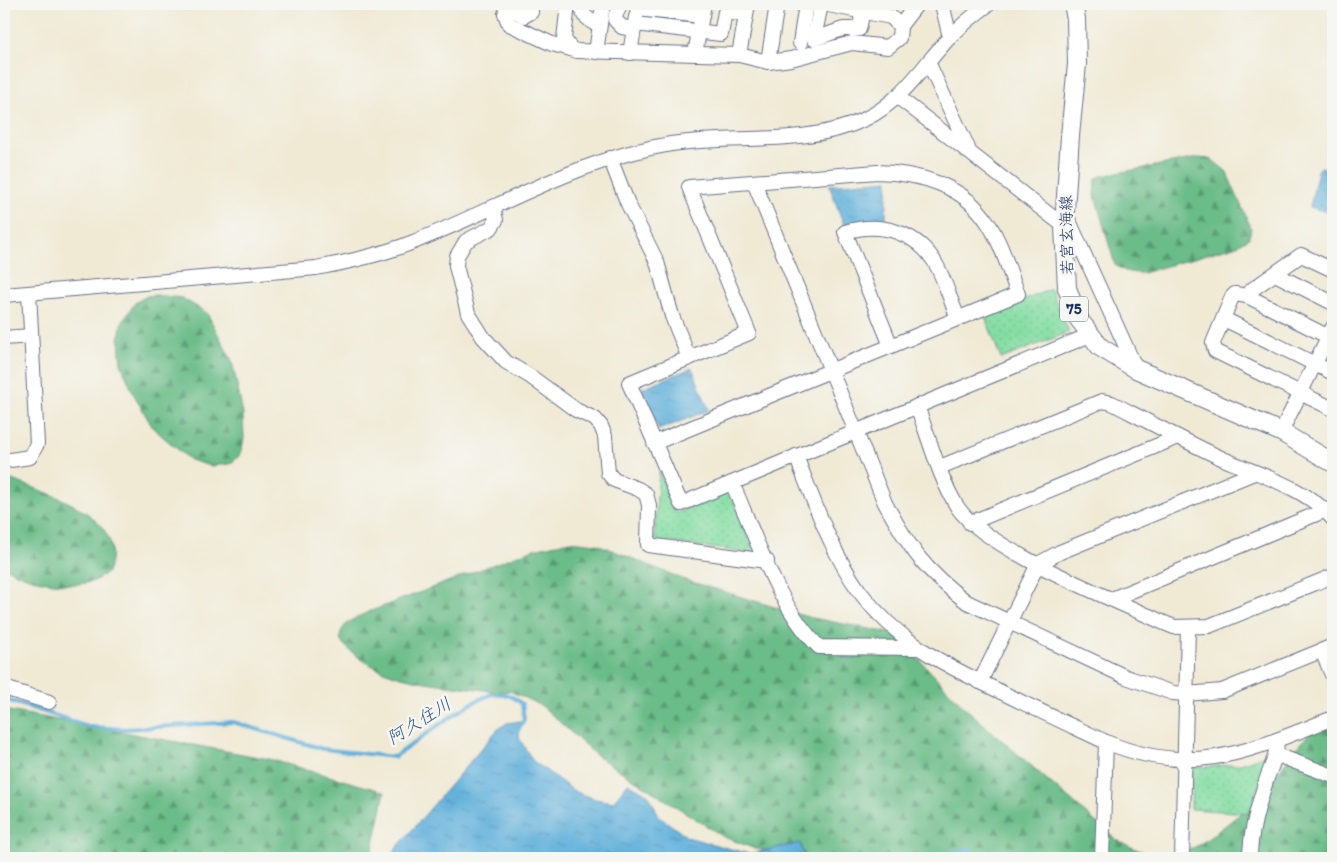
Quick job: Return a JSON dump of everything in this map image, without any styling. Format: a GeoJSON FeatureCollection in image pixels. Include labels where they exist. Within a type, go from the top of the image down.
{"type":"FeatureCollection","features":[{"type":"Feature","properties":{"kind":"main road","name":"若宮玄海線"},"geometry":{"type":"LineString","coordinates":[[1073,4],[1076,20],[1077,64],[1064,218],[1067,288],[1078,318],[1100,347],[1136,369],[1281,432],[1333,463]]}},
{"type":"Feature","properties":{"kind":"street"},"geometry":{"type":"LineString","coordinates":[[508,4],[506,20],[509,24],[518,16],[529,14],[532,9],[531,4]]}},
{"type":"Feature","properties":{"kind":"street"},"geometry":{"type":"LineString","coordinates":[[568,4],[563,33],[566,44],[571,49]]}},
{"type":"Feature","properties":{"kind":"street"},"geometry":{"type":"LineString","coordinates":[[585,4],[582,9],[584,16],[592,22],[600,23]]}},
{"type":"Feature","properties":{"kind":"street"},"geometry":{"type":"LineString","coordinates":[[596,52],[603,4]]}},
{"type":"Feature","properties":{"kind":"street"},"geometry":{"type":"LineString","coordinates":[[621,4],[615,20],[622,27],[721,34],[725,12],[747,9],[739,55]]}},
{"type":"Feature","properties":{"kind":"street"},"geometry":{"type":"LineString","coordinates":[[768,62],[777,4]]}},
{"type":"Feature","properties":{"kind":"street"},"geometry":{"type":"LineString","coordinates":[[800,43],[806,4]]}},
{"type":"Feature","properties":{"kind":"street"},"geometry":{"type":"LineString","coordinates":[[858,8],[860,29],[843,29],[814,39],[822,4],[858,8],[892,17],[900,26]]}},
{"type":"Feature","properties":{"kind":"street"},"geometry":{"type":"LineString","coordinates":[[518,16],[552,44],[577,51],[739,55],[768,62],[791,59],[852,42],[888,47],[899,38],[900,26],[917,4]]}},
{"type":"Feature","properties":{"kind":"street"},"geometry":{"type":"LineString","coordinates":[[942,4],[950,37]]}},
{"type":"Feature","properties":{"kind":"street"},"geometry":{"type":"LineString","coordinates":[[4,295],[316,268],[345,263],[412,243],[552,179],[610,158],[644,149],[695,141],[800,135],[836,130],[867,118],[898,97],[950,37],[989,4]]}},
{"type":"Feature","properties":{"kind":"street"},"geometry":{"type":"LineString","coordinates":[[630,53],[638,6],[696,10],[699,32],[695,54]]}},
{"type":"Feature","properties":{"kind":"street"},"geometry":{"type":"LineString","coordinates":[[928,62],[969,150]]}},
{"type":"Feature","properties":{"kind":"street"},"geometry":{"type":"LineString","coordinates":[[898,97],[1064,218],[1136,369]]}},
{"type":"Feature","properties":{"kind":"street"},"geometry":{"type":"LineString","coordinates":[[610,158],[628,204],[657,262],[672,316],[689,358]]}},
{"type":"Feature","properties":{"kind":"street"},"geometry":{"type":"LineString","coordinates":[[654,443],[1018,294],[988,222],[952,190],[934,181],[900,172],[877,172],[689,187],[749,333],[629,383],[654,443],[680,504],[1090,335]]}},
{"type":"Feature","properties":{"kind":"street"},"geometry":{"type":"LineString","coordinates":[[754,182],[885,503],[905,540],[927,570],[967,602],[1126,677],[1173,693],[1186,694],[1231,688],[1328,649],[1333,676]]}},
{"type":"Feature","properties":{"kind":"street"},"geometry":{"type":"LineString","coordinates":[[493,207],[496,220],[491,228],[466,241],[457,256],[456,266],[468,313],[483,337],[506,362],[531,377],[576,410],[595,418],[605,436],[608,473],[614,480],[646,494],[649,505],[648,545],[767,561]]}},
{"type":"Feature","properties":{"kind":"street"},"geometry":{"type":"LineString","coordinates":[[891,346],[845,232],[859,228],[880,227],[895,230],[918,243],[938,267],[958,318]]}},
{"type":"Feature","properties":{"kind":"street"},"geometry":{"type":"LineString","coordinates":[[1247,296],[1250,291],[1302,255],[1333,270]]}},
{"type":"Feature","properties":{"kind":"street"},"geometry":{"type":"LineString","coordinates":[[1275,274],[1333,304]]}},
{"type":"Feature","properties":{"kind":"street"},"geometry":{"type":"LineString","coordinates":[[4,461],[30,457],[36,449],[29,293]]}},
{"type":"Feature","properties":{"kind":"street"},"geometry":{"type":"LineString","coordinates":[[1281,432],[1300,393],[1315,364],[1332,334],[1247,296],[1239,293],[1234,294],[1213,343],[1215,351],[1300,393],[1333,409]]}},
{"type":"Feature","properties":{"kind":"street"},"geometry":{"type":"LineString","coordinates":[[1224,319],[1333,373]]}},
{"type":"Feature","properties":{"kind":"street"},"geometry":{"type":"LineString","coordinates":[[4,338],[31,336]]}},
{"type":"Feature","properties":{"kind":"street"},"geometry":{"type":"LineString","coordinates":[[940,467],[1102,401],[1112,403],[1178,437],[1303,495],[1330,515]]}},
{"type":"Feature","properties":{"kind":"street"},"geometry":{"type":"LineString","coordinates":[[917,406],[940,467],[958,507],[970,523],[1013,551],[1038,564],[1174,627],[1209,626],[1333,576]]}},
{"type":"Feature","properties":{"kind":"street"},"geometry":{"type":"LineString","coordinates":[[970,523],[1178,437]]}},
{"type":"Feature","properties":{"kind":"street"},"geometry":{"type":"LineString","coordinates":[[796,456],[838,555],[860,592],[883,618],[916,648],[980,682],[1106,742],[1130,752],[1156,758],[1230,756],[1333,718]]}},
{"type":"Feature","properties":{"kind":"street"},"geometry":{"type":"LineString","coordinates":[[980,682],[1038,564],[1060,552],[1254,473]]}},
{"type":"Feature","properties":{"kind":"street"},"geometry":{"type":"LineString","coordinates":[[732,483],[782,596],[805,633],[819,647],[916,648]]}},
{"type":"Feature","properties":{"kind":"street"},"geometry":{"type":"LineString","coordinates":[[1112,599],[1330,515]]}},
{"type":"Feature","properties":{"kind":"street"},"geometry":{"type":"LineString","coordinates":[[1182,858],[1188,628]]}},
{"type":"Feature","properties":{"kind":"street"},"geometry":{"type":"LineString","coordinates":[[4,688],[50,702]]}},
{"type":"Feature","properties":{"kind":"street"},"geometry":{"type":"LineString","coordinates":[[1250,858],[1258,805],[1277,755],[1277,740]]}},
{"type":"Feature","properties":{"kind":"street"},"geometry":{"type":"LineString","coordinates":[[1102,858],[1106,742]]}},
{"type":"Feature","properties":{"kind":"street"},"geometry":{"type":"LineString","coordinates":[[1277,755],[1333,776]]}},
{"type":"Feature","properties":{"kind":"green space"},"geometry":{"type":"Polygon","coordinates":[[[1198,158],[1211,159],[1226,171],[1251,228],[1249,238],[1238,245],[1143,273],[1128,272],[1115,265],[1095,196],[1096,179],[1101,176],[1198,158]]]}},
{"type":"Feature","properties":{"kind":"green space"},"geometry":{"type":"Polygon","coordinates":[[[1051,289],[1069,332],[1001,359],[985,316],[1051,289]]]}},
{"type":"Feature","properties":{"kind":"green space"},"geometry":{"type":"Polygon","coordinates":[[[156,295],[182,298],[207,313],[232,361],[243,414],[244,438],[241,454],[230,464],[210,466],[190,460],[153,428],[133,393],[121,364],[119,340],[121,324],[135,303],[147,296],[156,295]]]}},
{"type":"Feature","properties":{"kind":"green space"},"geometry":{"type":"Polygon","coordinates":[[[659,470],[676,513],[730,491],[755,554],[654,540],[659,470]]]}},
{"type":"Feature","properties":{"kind":"green space"},"geometry":{"type":"Polygon","coordinates":[[[4,477],[60,498],[80,508],[96,521],[107,535],[112,553],[107,573],[94,581],[60,584],[23,576],[4,566],[4,477]]]}},
{"type":"Feature","properties":{"kind":"green space"},"geometry":{"type":"Polygon","coordinates":[[[570,541],[597,544],[685,580],[808,617],[895,634],[965,708],[1115,839],[1130,847],[1156,855],[1180,853],[1192,849],[1233,820],[1266,788],[1310,732],[1333,715],[1333,858],[806,858],[753,848],[724,837],[597,756],[542,706],[510,691],[495,692],[413,680],[394,675],[358,657],[341,642],[340,636],[345,626],[354,619],[371,611],[534,549],[570,541]]]}},
{"type":"Feature","properties":{"kind":"green space"},"geometry":{"type":"Polygon","coordinates":[[[4,710],[269,759],[385,792],[371,858],[4,858],[4,710]]]}},
{"type":"Feature","properties":{"kind":"green space"},"geometry":{"type":"Polygon","coordinates":[[[1270,753],[1249,813],[1191,809],[1192,768],[1241,764],[1270,753]]]}},
{"type":"Feature","properties":{"kind":"water"},"geometry":{"type":"Polygon","coordinates":[[[1321,167],[1333,170],[1333,214],[1310,207],[1318,170],[1321,167]]]}},
{"type":"Feature","properties":{"kind":"water"},"geometry":{"type":"Polygon","coordinates":[[[888,180],[886,219],[851,223],[845,228],[829,185],[888,180]]]}},
{"type":"Feature","properties":{"kind":"water"},"geometry":{"type":"Polygon","coordinates":[[[692,368],[709,410],[659,430],[642,388],[692,368]]]}},
{"type":"Feature","properties":{"kind":"water"},"geometry":{"type":"Polygon","coordinates":[[[520,721],[519,738],[533,761],[574,791],[595,799],[613,802],[628,783],[649,795],[659,816],[687,837],[749,854],[800,843],[805,858],[388,858],[498,729],[507,723],[520,721]]]}},
{"type":"Feature","properties":{"kind":"waterway","name":"阿久住川"},"geometry":{"type":"LineString","coordinates":[[4,699],[91,727],[126,729],[233,722],[323,749],[394,757],[472,703],[494,694],[502,694],[512,697],[522,704],[524,719],[517,732]]}},
{"type":"Feature","properties":{"kind":"waterway","name":"阿久住川"},"geometry":{"type":"LineString","coordinates":[[930,858],[970,849]]}}]}
